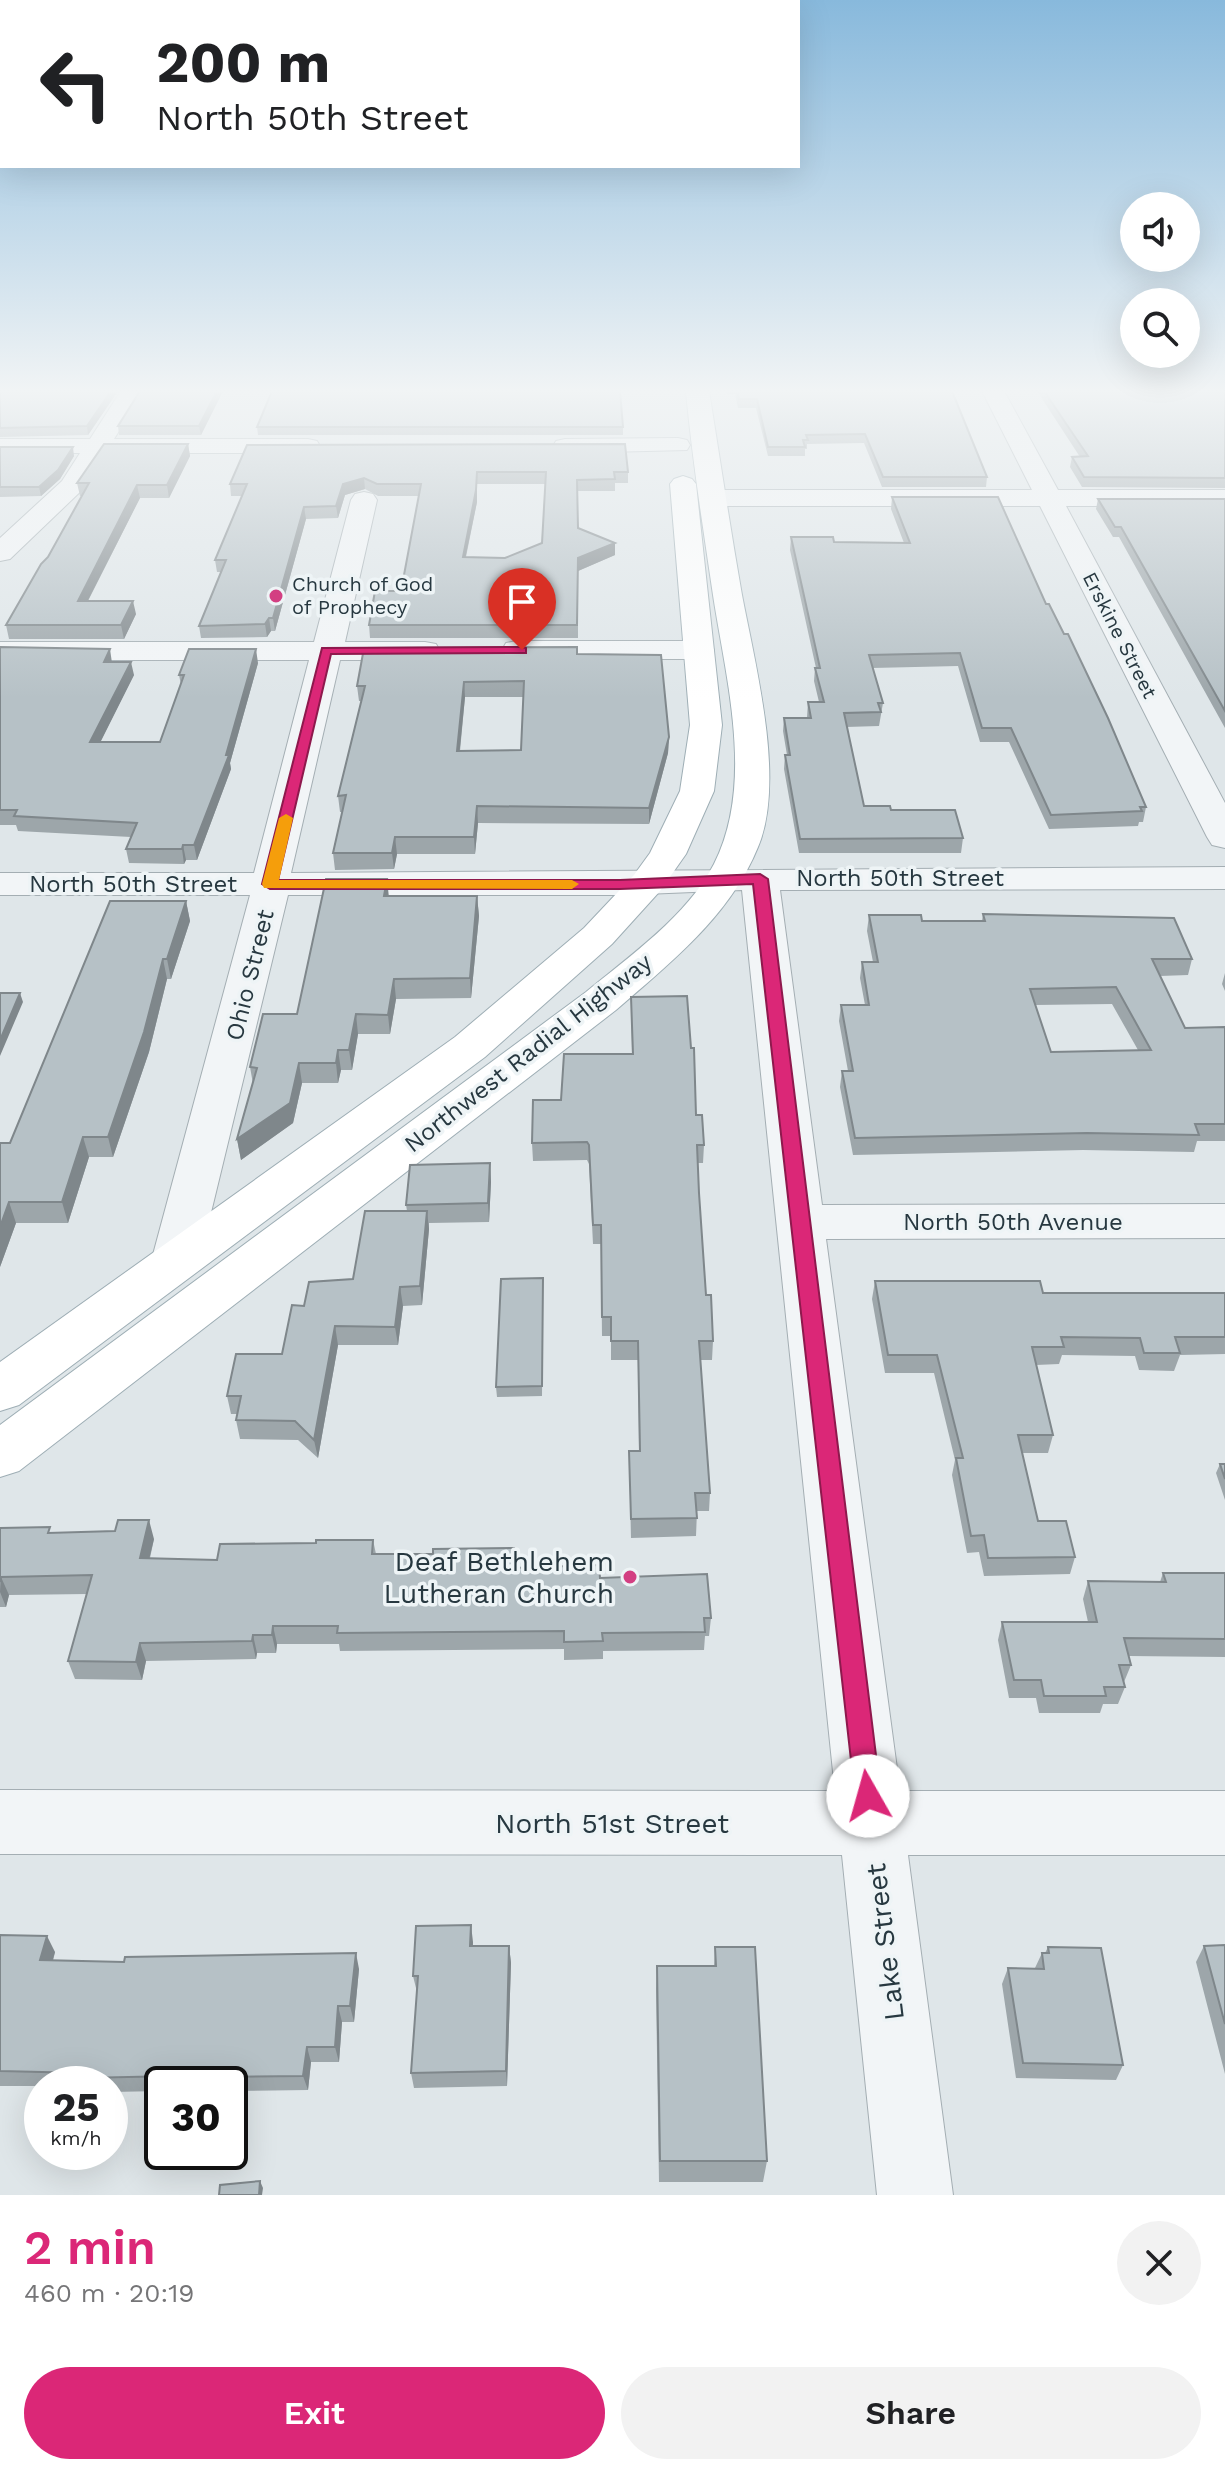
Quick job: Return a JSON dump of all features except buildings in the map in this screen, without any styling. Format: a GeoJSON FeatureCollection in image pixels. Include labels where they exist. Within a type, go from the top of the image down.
{"type":"FeatureCollection","features":[{"type":"Feature","properties":{"kind":"main road","name":"Northwest Radial Highway"},"geometry":{"type":"LineString","coordinates":[[0,1390],[470,1047],[598,936],[647,883],[668,854],[700,777],[706,725],[683,493]]}},
{"type":"Feature","properties":{"kind":"main road","name":"Northwest Radial Highway"},"geometry":{"type":"LineString","coordinates":[[0,1455],[601,1001],[656,954],[695,915],[742,879],[742,844],[751,808],[752,774],[711,493]]}},
{"type":"Feature","properties":{"kind":"street"},"geometry":{"type":"LineString","coordinates":[[0,553],[65,493]]}},
{"type":"Feature","properties":{"kind":"street","name":"Erskine Street"},"geometry":{"type":"LineString","coordinates":[[1047,493],[1225,837]]}},
{"type":"Feature","properties":{"kind":"street"},"geometry":{"type":"LineString","coordinates":[[712,498],[1225,498]]}},
{"type":"Feature","properties":{"kind":"street","name":"Ohio Street"},"geometry":{"type":"LineString","coordinates":[[175,1262],[268,905],[270,884],[364,500]]}},
{"type":"Feature","properties":{"kind":"street"},"geometry":{"type":"LineString","coordinates":[[492,650],[699,650]]}},
{"type":"Feature","properties":{"kind":"street"},"geometry":{"type":"LineString","coordinates":[[0,651],[447,651]]}},
{"type":"Feature","properties":{"kind":"street","name":"North 50th Street"},"geometry":{"type":"LineString","coordinates":[[0,884],[1225,878]]}},
{"type":"Feature","properties":{"kind":"street","name":"Lake Street"},"geometry":{"type":"LineString","coordinates":[[742,879],[801,1222],[915,2195]]}},
{"type":"Feature","properties":{"kind":"street","name":"North 50th Avenue"},"geometry":{"type":"LineString","coordinates":[[801,1222],[1225,1221]]}},
{"type":"Feature","properties":{"kind":"street","name":"North 51st Street"},"geometry":{"type":"LineString","coordinates":[[0,1822],[1225,1823]]}},
{"type":"Feature","properties":{"kind":"slow traffic"},"geometry":{"type":"LineString","coordinates":[[286,818],[270,884],[572,884]]}},
{"type":"Feature","properties":{"kind":"place","name":"Church of God of Prophecy"},"geometry":{"type":"Point","coordinates":[276,596]}},
{"type":"Feature","properties":{"kind":"place","name":"Deaf Bethlehem Lutheran Church"},"geometry":{"type":"Point","coordinates":[630,1577]}},
{"type":"Feature","properties":{"kind":"route"},"geometry":{"type":"LineString","coordinates":[[522,650],[326,651],[270,884],[620,884],[760,879],[868,1796]]}}]}
